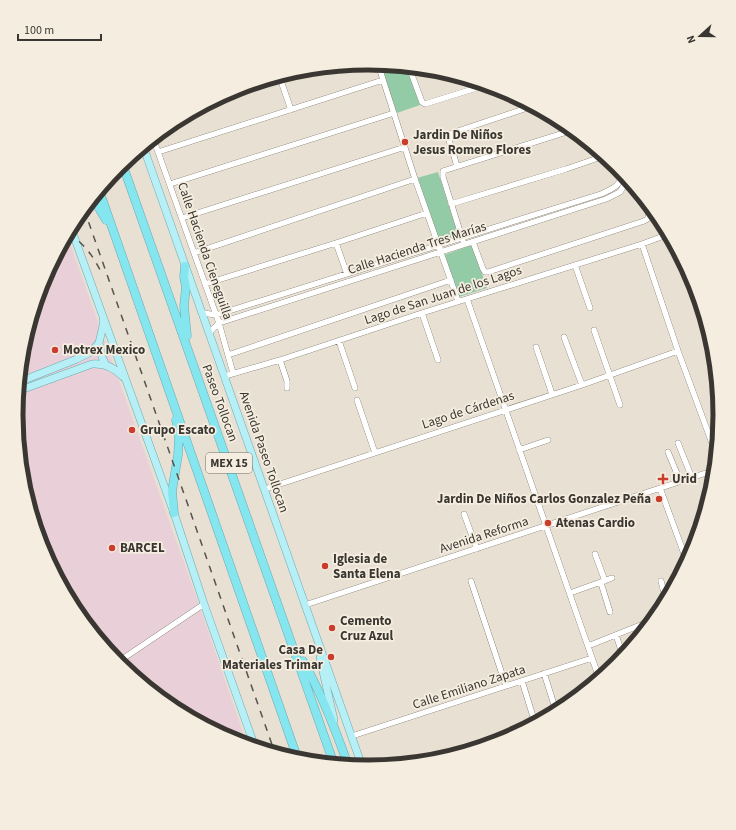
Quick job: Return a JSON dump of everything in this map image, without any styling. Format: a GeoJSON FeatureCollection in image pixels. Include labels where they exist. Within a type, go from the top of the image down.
{"type":"FeatureCollection","features":[{"type":"Feature","properties":{"kind":"highway","name":"Paseo Tollocan"},"geometry":{"type":"LineString","coordinates":[[125,170],[332,758]]}},
{"type":"Feature","properties":{"kind":"highway","name":"MEX 15"},"geometry":{"type":"LineString","coordinates":[[101,197],[295,752]]}},
{"type":"Feature","properties":{"kind":"highway"},"geometry":{"type":"LineString","coordinates":[[96,203],[114,231]]}},
{"type":"Feature","properties":{"kind":"highway"},"geometry":{"type":"LineString","coordinates":[[185,266],[186,294],[184,306],[189,352]]}},
{"type":"Feature","properties":{"kind":"highway"},"geometry":{"type":"LineString","coordinates":[[174,513],[172,491],[178,455],[179,437],[175,417],[176,409]]}},
{"type":"Feature","properties":{"kind":"highway"},"geometry":{"type":"LineString","coordinates":[[296,654],[303,660],[312,677],[346,759]]}},
{"type":"Feature","properties":{"kind":"main road","name":"Avenida Paseo Tollocan"},"geometry":{"type":"LineString","coordinates":[[145,152],[210,332],[360,760]]}},
{"type":"Feature","properties":{"kind":"main road"},"geometry":{"type":"LineString","coordinates":[[73,235],[174,513],[204,604],[253,740]]}},
{"type":"Feature","properties":{"kind":"main road"},"geometry":{"type":"LineString","coordinates":[[103,319],[99,343],[102,357],[106,365]]}},
{"type":"Feature","properties":{"kind":"main road"},"geometry":{"type":"LineString","coordinates":[[25,379],[85,356],[99,343]]}},
{"type":"Feature","properties":{"kind":"main road"},"geometry":{"type":"LineString","coordinates":[[24,389],[86,365],[98,364],[106,365],[118,371],[127,382]]}},
{"type":"Feature","properties":{"kind":"main road"},"geometry":{"type":"LineString","coordinates":[[318,642],[321,664],[341,744]]}},
{"type":"Feature","properties":{"kind":"street"},"geometry":{"type":"LineString","coordinates":[[380,71],[415,179],[458,301]]}},
{"type":"Feature","properties":{"kind":"street"},"geometry":{"type":"LineString","coordinates":[[411,73],[422,102],[427,104],[478,88]]}},
{"type":"Feature","properties":{"kind":"street"},"geometry":{"type":"LineString","coordinates":[[158,152],[383,80]]}},
{"type":"Feature","properties":{"kind":"street"},"geometry":{"type":"LineString","coordinates":[[281,81],[291,110]]}},
{"type":"Feature","properties":{"kind":"street"},"geometry":{"type":"LineString","coordinates":[[457,166],[449,140],[450,135],[526,108]]}},
{"type":"Feature","properties":{"kind":"street"},"geometry":{"type":"LineString","coordinates":[[170,184],[394,113]]}},
{"type":"Feature","properties":{"kind":"street"},"geometry":{"type":"LineString","coordinates":[[465,245],[442,172],[444,170],[566,132]]}},
{"type":"Feature","properties":{"kind":"street","name":"Calle Hacienda Cieneguilla"},"geometry":{"type":"LineString","coordinates":[[155,144],[219,323],[233,373]]}},
{"type":"Feature","properties":{"kind":"street"},"geometry":{"type":"LineString","coordinates":[[182,218],[405,147]]}},
{"type":"Feature","properties":{"kind":"street"},"geometry":{"type":"LineString","coordinates":[[451,204],[597,158]]}},
{"type":"Feature","properties":{"kind":"street"},"geometry":{"type":"LineString","coordinates":[[194,253],[415,179]]}},
{"type":"Feature","properties":{"kind":"street","name":"Calle Hacienda Tres Marías"},"geometry":{"type":"LineString","coordinates":[[203,314],[216,316],[438,246],[601,194],[618,185],[621,181]]}},
{"type":"Feature","properties":{"kind":"street","name":"Calle Hacienda Tres Marías"},"geometry":{"type":"LineString","coordinates":[[210,332],[219,323],[606,199],[620,192],[624,185]]}},
{"type":"Feature","properties":{"kind":"street"},"geometry":{"type":"LineString","coordinates":[[205,284],[427,213]]}},
{"type":"Feature","properties":{"kind":"street"},"geometry":{"type":"LineString","coordinates":[[473,242],[483,269],[485,272],[488,272],[644,221],[649,218],[649,215]]}},
{"type":"Feature","properties":{"kind":"street","name":"Lago de San Juan de los Lagos"},"geometry":{"type":"LineString","coordinates":[[225,376],[280,360],[458,301],[663,236]]}},
{"type":"Feature","properties":{"kind":"street"},"geometry":{"type":"LineString","coordinates":[[336,243],[347,274]]}},
{"type":"Feature","properties":{"kind":"street"},"geometry":{"type":"LineString","coordinates":[[642,244],[678,351],[712,442]]}},
{"type":"Feature","properties":{"kind":"street"},"geometry":{"type":"LineString","coordinates":[[380,264],[383,271]]}},
{"type":"Feature","properties":{"kind":"street"},"geometry":{"type":"LineString","coordinates":[[575,265],[590,308]]}},
{"type":"Feature","properties":{"kind":"street"},"geometry":{"type":"LineString","coordinates":[[228,355],[451,280]]}},
{"type":"Feature","properties":{"kind":"street"},"geometry":{"type":"LineString","coordinates":[[298,290],[300,297]]}},
{"type":"Feature","properties":{"kind":"street"},"geometry":{"type":"LineString","coordinates":[[467,299],[598,672]]}},
{"type":"Feature","properties":{"kind":"street"},"geometry":{"type":"LineString","coordinates":[[422,313],[438,360]]}},
{"type":"Feature","properties":{"kind":"street"},"geometry":{"type":"LineString","coordinates":[[594,330],[620,405]]}},
{"type":"Feature","properties":{"kind":"street"},"geometry":{"type":"LineString","coordinates":[[564,337],[582,385]]}},
{"type":"Feature","properties":{"kind":"street"},"geometry":{"type":"LineString","coordinates":[[339,341],[355,388]]}},
{"type":"Feature","properties":{"kind":"street"},"geometry":{"type":"LineString","coordinates":[[536,347],[552,394]]}},
{"type":"Feature","properties":{"kind":"street","name":"Lago de Cárdenas"},"geometry":{"type":"LineString","coordinates":[[265,489],[609,376],[678,351]]}},
{"type":"Feature","properties":{"kind":"street"},"geometry":{"type":"LineString","coordinates":[[280,360],[288,381],[288,388]]}},
{"type":"Feature","properties":{"kind":"street"},"geometry":{"type":"LineString","coordinates":[[38,374],[41,382]]}},
{"type":"Feature","properties":{"kind":"street"},"geometry":{"type":"LineString","coordinates":[[357,400],[375,452]]}},
{"type":"Feature","properties":{"kind":"street"},"geometry":{"type":"LineString","coordinates":[[519,450],[548,440]]}},
{"type":"Feature","properties":{"kind":"street"},"geometry":{"type":"LineString","coordinates":[[678,442],[692,478]]}},
{"type":"Feature","properties":{"kind":"street"},"geometry":{"type":"LineString","coordinates":[[668,452],[680,481]]}},
{"type":"Feature","properties":{"kind":"street","name":"Avenida Reforma"},"geometry":{"type":"LineString","coordinates":[[305,605],[708,472]]}},
{"type":"Feature","properties":{"kind":"street"},"geometry":{"type":"LineString","coordinates":[[660,488],[684,554]]}},
{"type":"Feature","properties":{"kind":"street"},"geometry":{"type":"LineString","coordinates":[[464,514],[477,549]]}},
{"type":"Feature","properties":{"kind":"street"},"geometry":{"type":"LineString","coordinates":[[595,554],[610,612]]}},
{"type":"Feature","properties":{"kind":"street"},"geometry":{"type":"LineString","coordinates":[[570,593],[612,578]]}},
{"type":"Feature","properties":{"kind":"street"},"geometry":{"type":"LineString","coordinates":[[471,581],[506,686]]}},
{"type":"Feature","properties":{"kind":"street"},"geometry":{"type":"LineString","coordinates":[[661,582],[664,593]]}},
{"type":"Feature","properties":{"kind":"street"},"geometry":{"type":"LineString","coordinates":[[123,658],[204,604]]}},
{"type":"Feature","properties":{"kind":"street"},"geometry":{"type":"LineString","coordinates":[[588,646],[643,624]]}},
{"type":"Feature","properties":{"kind":"street"},"geometry":{"type":"LineString","coordinates":[[616,635],[621,649]]}},
{"type":"Feature","properties":{"kind":"street","name":"Calle Emiliano Zapata"},"geometry":{"type":"LineString","coordinates":[[352,736],[592,658]]}},
{"type":"Feature","properties":{"kind":"street"},"geometry":{"type":"LineString","coordinates":[[544,673],[554,706]]}},
{"type":"Feature","properties":{"kind":"street"},"geometry":{"type":"LineString","coordinates":[[522,681],[533,718]]}},
{"type":"Feature","properties":{"kind":"shaded area"},"geometry":{"type":"Polygon","coordinates":[[[69,241],[201,610],[245,737],[195,714],[176,702],[158,689],[124,659],[94,625],[81,607],[59,568],[41,526],[26,460],[23,415],[26,370],[41,304],[49,283],[69,241]]]}},
{"type":"Feature","properties":{"kind":"green space"},"geometry":{"type":"Polygon","coordinates":[[[382,71],[408,73],[420,105],[397,113],[382,71]]]}},
{"type":"Feature","properties":{"kind":"green space"},"geometry":{"type":"Polygon","coordinates":[[[438,172],[459,238],[439,244],[417,178],[438,172]]]}},
{"type":"Feature","properties":{"kind":"green space"},"geometry":{"type":"Polygon","coordinates":[[[472,245],[487,288],[459,297],[444,255],[472,245]]]}},
{"type":"Feature","properties":{"kind":"railway"},"geometry":{"type":"LineString","coordinates":[[86,216],[273,746]]}},
{"type":"Feature","properties":{"kind":"railway"},"geometry":{"type":"LineString","coordinates":[[73,236],[88,251],[102,274]]}},
{"type":"Feature","properties":{"kind":"place","name":"Jardin De Niños Jesus Romero Flores"},"geometry":{"type":"Point","coordinates":[405,142]}},
{"type":"Feature","properties":{"kind":"place","name":"Motrex Mexico"},"geometry":{"type":"Point","coordinates":[55,350]}},
{"type":"Feature","properties":{"kind":"place","name":"Grupo Escato"},"geometry":{"type":"Point","coordinates":[132,430]}},
{"type":"Feature","properties":{"kind":"place","name":"Urid"},"geometry":{"type":"Point","coordinates":[663,479]}},
{"type":"Feature","properties":{"kind":"place","name":"Jardin De Niños Carlos Gonzalez Peña"},"geometry":{"type":"Point","coordinates":[659,499]}},
{"type":"Feature","properties":{"kind":"place","name":"Atenas Cardio"},"geometry":{"type":"Point","coordinates":[548,523]}},
{"type":"Feature","properties":{"kind":"place","name":"BARCEL"},"geometry":{"type":"Point","coordinates":[112,548]}},
{"type":"Feature","properties":{"kind":"place","name":"Iglesia de Santa Elena"},"geometry":{"type":"Point","coordinates":[325,566]}},
{"type":"Feature","properties":{"kind":"place","name":"Cemento Cruz Azul"},"geometry":{"type":"Point","coordinates":[332,628]}},
{"type":"Feature","properties":{"kind":"place","name":"Casa De Materiales Trimar"},"geometry":{"type":"Point","coordinates":[331,657]}}]}
